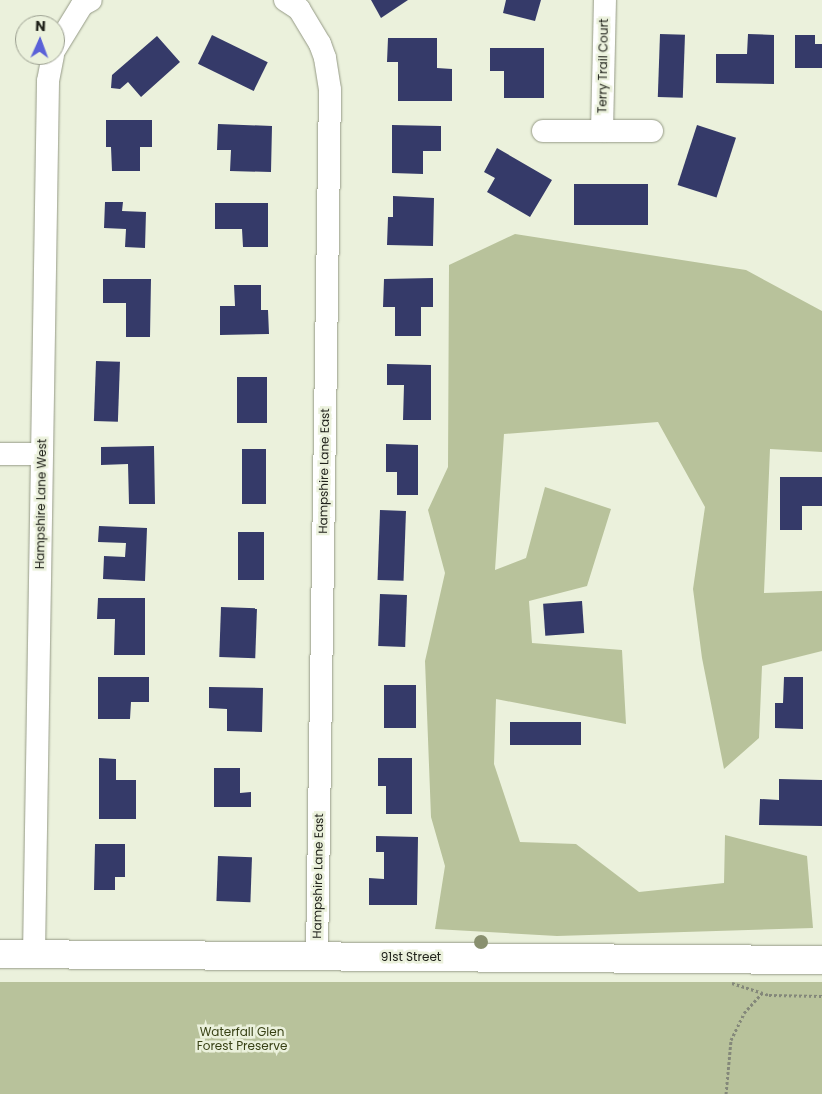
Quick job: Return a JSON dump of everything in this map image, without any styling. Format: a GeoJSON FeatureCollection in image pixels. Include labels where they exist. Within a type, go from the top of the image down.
{"type":"FeatureCollection","features":[{"type":"Feature","properties":{"kind":"main road","name":"91st Street"},"geometry":{"type":"LineString","coordinates":[[0,954],[822,960]]}},
{"type":"Feature","properties":{"kind":"street"},"geometry":{"type":"LineString","coordinates":[[65,33],[82,5],[91,0]]}},
{"type":"Feature","properties":{"kind":"street","name":"Hampshire Lane East"},"geometry":{"type":"LineString","coordinates":[[285,0],[299,9],[320,44],[327,67],[330,90],[317,956]]}},
{"type":"Feature","properties":{"kind":"street","name":"Terry Trail Court"},"geometry":{"type":"LineString","coordinates":[[602,131],[605,0]]}},
{"type":"Feature","properties":{"kind":"street","name":"Hampshire Lane West"},"geometry":{"type":"LineString","coordinates":[[34,954],[48,81],[51,65]]}},
{"type":"Feature","properties":{"kind":"street","name":"Terry Trail Court"},"geometry":{"type":"LineString","coordinates":[[543,132],[652,131]]}},
{"type":"Feature","properties":{"kind":"street"},"geometry":{"type":"LineString","coordinates":[[0,454],[42,454]]}},
{"type":"Feature","properties":{"kind":"path"},"geometry":{"type":"LineString","coordinates":[[726,1094],[731,1040],[744,1013],[762,993]]}},
{"type":"Feature","properties":{"kind":"green space"},"geometry":{"type":"Polygon","coordinates":[[[515,234],[746,270],[822,311],[822,452],[770,449],[764,593],[822,591],[822,651],[762,666],[759,738],[724,769],[702,658],[693,589],[705,507],[658,422],[504,434],[495,570],[526,558],[545,487],[611,509],[587,586],[529,601],[532,643],[622,650],[626,724],[496,699],[494,764],[520,842],[576,844],[639,892],[724,883],[725,835],[807,856],[813,928],[557,936],[435,929],[445,866],[431,817],[425,661],[445,573],[428,510],[448,467],[449,265],[515,234]]]}},
{"type":"Feature","properties":{"kind":"green space","name":"Waterfall Glen Forest Preserve"},"geometry":{"type":"Polygon","coordinates":[[[0,982],[822,982],[822,1094],[0,1094],[0,982]]]}},
{"type":"Feature","properties":{"kind":"building"},"geometry":{"type":"Polygon","coordinates":[[[371,0],[408,0],[381,18],[371,0]]]}},
{"type":"Feature","properties":{"kind":"building"},"geometry":{"type":"Polygon","coordinates":[[[506,0],[541,0],[535,21],[503,13],[506,0]]]}},
{"type":"Feature","properties":{"kind":"building"},"geometry":{"type":"Polygon","coordinates":[[[660,34],[685,35],[683,98],[658,97],[660,34]]]}},
{"type":"Feature","properties":{"kind":"building"},"geometry":{"type":"Polygon","coordinates":[[[748,34],[774,35],[774,84],[716,83],[716,54],[747,54],[748,34]]]}},
{"type":"Feature","properties":{"kind":"building"},"geometry":{"type":"Polygon","coordinates":[[[212,35],[268,62],[254,91],[198,64],[212,35]]]}},
{"type":"Feature","properties":{"kind":"building"},"geometry":{"type":"Polygon","coordinates":[[[795,35],[815,35],[815,44],[822,44],[822,68],[795,68],[795,35]]]}},
{"type":"Feature","properties":{"kind":"building"},"geometry":{"type":"Polygon","coordinates":[[[157,36],[180,62],[141,97],[128,82],[120,89],[111,88],[112,75],[157,36]]]}},
{"type":"Feature","properties":{"kind":"building"},"geometry":{"type":"Polygon","coordinates":[[[388,38],[437,38],[437,68],[452,69],[452,101],[398,101],[398,62],[387,62],[388,38]]]}},
{"type":"Feature","properties":{"kind":"building"},"geometry":{"type":"Polygon","coordinates":[[[490,48],[544,48],[544,98],[504,98],[504,71],[490,71],[490,48]]]}},
{"type":"Feature","properties":{"kind":"building"},"geometry":{"type":"Polygon","coordinates":[[[106,120],[152,120],[152,147],[140,147],[140,171],[112,171],[111,147],[106,147],[106,120]]]}},
{"type":"Feature","properties":{"kind":"building"},"geometry":{"type":"Polygon","coordinates":[[[218,124],[272,126],[271,172],[230,171],[231,150],[217,150],[218,124]]]}},
{"type":"Feature","properties":{"kind":"building"},"geometry":{"type":"Polygon","coordinates":[[[392,125],[441,126],[441,151],[423,151],[423,174],[392,173],[392,125]]]}},
{"type":"Feature","properties":{"kind":"building"},"geometry":{"type":"Polygon","coordinates":[[[697,125],[736,138],[717,198],[678,185],[697,125]]]}},
{"type":"Feature","properties":{"kind":"building"},"geometry":{"type":"Polygon","coordinates":[[[497,148],[552,180],[530,217],[487,192],[495,178],[484,172],[497,148]]]}},
{"type":"Feature","properties":{"kind":"building"},"geometry":{"type":"Polygon","coordinates":[[[574,184],[648,184],[648,225],[574,225],[574,184]]]}},
{"type":"Feature","properties":{"kind":"building"},"geometry":{"type":"Polygon","coordinates":[[[393,196],[434,198],[433,246],[387,245],[388,217],[393,217],[393,196]]]}},
{"type":"Feature","properties":{"kind":"building"},"geometry":{"type":"Polygon","coordinates":[[[105,202],[123,202],[122,211],[146,212],[145,248],[125,247],[126,229],[104,228],[105,202]]]}},
{"type":"Feature","properties":{"kind":"building"},"geometry":{"type":"Polygon","coordinates":[[[215,203],[268,203],[268,247],[243,247],[242,229],[215,229],[215,203]]]}},
{"type":"Feature","properties":{"kind":"building"},"geometry":{"type":"Polygon","coordinates":[[[433,278],[433,307],[421,307],[421,336],[395,336],[395,307],[383,307],[384,279],[433,278]]]}},
{"type":"Feature","properties":{"kind":"building"},"geometry":{"type":"Polygon","coordinates":[[[103,279],[151,279],[150,337],[126,337],[126,303],[103,303],[103,279]]]}},
{"type":"Feature","properties":{"kind":"building"},"geometry":{"type":"Polygon","coordinates":[[[234,285],[261,285],[261,310],[268,310],[269,334],[220,335],[220,306],[235,306],[234,285]]]}},
{"type":"Feature","properties":{"kind":"building"},"geometry":{"type":"Polygon","coordinates":[[[96,361],[120,362],[118,422],[94,421],[96,361]]]}},
{"type":"Feature","properties":{"kind":"building"},"geometry":{"type":"Polygon","coordinates":[[[387,364],[431,365],[431,420],[403,420],[404,385],[387,385],[387,364]]]}},
{"type":"Feature","properties":{"kind":"building"},"geometry":{"type":"Polygon","coordinates":[[[237,377],[267,377],[267,423],[237,423],[237,377]]]}},
{"type":"Feature","properties":{"kind":"building"},"geometry":{"type":"Polygon","coordinates":[[[386,444],[418,445],[418,495],[397,495],[397,472],[386,472],[386,444]]]}},
{"type":"Feature","properties":{"kind":"building"},"geometry":{"type":"Polygon","coordinates":[[[154,446],[155,504],[129,504],[128,464],[101,465],[101,447],[154,446]]]}},
{"type":"Feature","properties":{"kind":"building"},"geometry":{"type":"Polygon","coordinates":[[[242,449],[266,449],[266,504],[242,504],[242,449]]]}},
{"type":"Feature","properties":{"kind":"building"},"geometry":{"type":"Polygon","coordinates":[[[780,477],[822,477],[822,506],[802,506],[802,530],[780,530],[780,477]]]}},
{"type":"Feature","properties":{"kind":"building"},"geometry":{"type":"Polygon","coordinates":[[[380,510],[406,511],[404,581],[378,580],[380,510]]]}},
{"type":"Feature","properties":{"kind":"building"},"geometry":{"type":"Polygon","coordinates":[[[99,526],[147,528],[145,581],[103,579],[104,556],[125,557],[126,543],[98,542],[99,526]]]}},
{"type":"Feature","properties":{"kind":"building"},"geometry":{"type":"Polygon","coordinates":[[[238,532],[264,532],[264,580],[238,580],[238,532]]]}},
{"type":"Feature","properties":{"kind":"building"},"geometry":{"type":"Polygon","coordinates":[[[380,594],[407,595],[405,647],[378,646],[380,594]]]}},
{"type":"Feature","properties":{"kind":"building"},"geometry":{"type":"Polygon","coordinates":[[[98,598],[145,598],[145,655],[114,655],[115,619],[97,619],[98,598]]]}},
{"type":"Feature","properties":{"kind":"building"},"geometry":{"type":"Polygon","coordinates":[[[582,601],[584,633],[545,636],[543,604],[582,601]]]}},
{"type":"Feature","properties":{"kind":"building"},"geometry":{"type":"Polygon","coordinates":[[[221,607],[257,608],[255,658],[219,657],[221,607]]]}},
{"type":"Feature","properties":{"kind":"building"},"geometry":{"type":"Polygon","coordinates":[[[98,677],[149,677],[149,702],[131,702],[130,719],[98,719],[98,677]]]}},
{"type":"Feature","properties":{"kind":"building"},"geometry":{"type":"Polygon","coordinates":[[[784,677],[803,677],[803,729],[775,728],[775,703],[783,703],[784,677]]]}},
{"type":"Feature","properties":{"kind":"building"},"geometry":{"type":"Polygon","coordinates":[[[384,685],[416,685],[416,728],[384,728],[384,685]]]}},
{"type":"Feature","properties":{"kind":"building"},"geometry":{"type":"Polygon","coordinates":[[[209,687],[263,688],[262,732],[227,731],[227,709],[209,708],[209,687]]]}},
{"type":"Feature","properties":{"kind":"building"},"geometry":{"type":"Polygon","coordinates":[[[510,722],[581,722],[581,745],[510,745],[510,722]]]}},
{"type":"Feature","properties":{"kind":"building"},"geometry":{"type":"Polygon","coordinates":[[[99,758],[116,759],[116,780],[136,780],[136,819],[99,819],[99,758]]]}},
{"type":"Feature","properties":{"kind":"building"},"geometry":{"type":"Polygon","coordinates":[[[378,758],[412,758],[412,814],[386,814],[386,786],[378,786],[378,758]]]}},
{"type":"Feature","properties":{"kind":"building"},"geometry":{"type":"Polygon","coordinates":[[[214,768],[240,768],[240,793],[251,792],[251,807],[214,807],[214,768]]]}},
{"type":"Feature","properties":{"kind":"building"},"geometry":{"type":"Polygon","coordinates":[[[779,779],[822,780],[822,826],[759,825],[760,799],[779,800],[779,779]]]}},
{"type":"Feature","properties":{"kind":"building"},"geometry":{"type":"Polygon","coordinates":[[[376,836],[418,837],[417,905],[369,905],[369,878],[384,879],[384,852],[376,852],[376,836]]]}},
{"type":"Feature","properties":{"kind":"building"},"geometry":{"type":"Polygon","coordinates":[[[95,844],[125,844],[125,877],[115,877],[115,890],[94,890],[95,844]]]}},
{"type":"Feature","properties":{"kind":"building"},"geometry":{"type":"Polygon","coordinates":[[[218,856],[252,857],[250,902],[216,901],[218,856]]]}}]}
